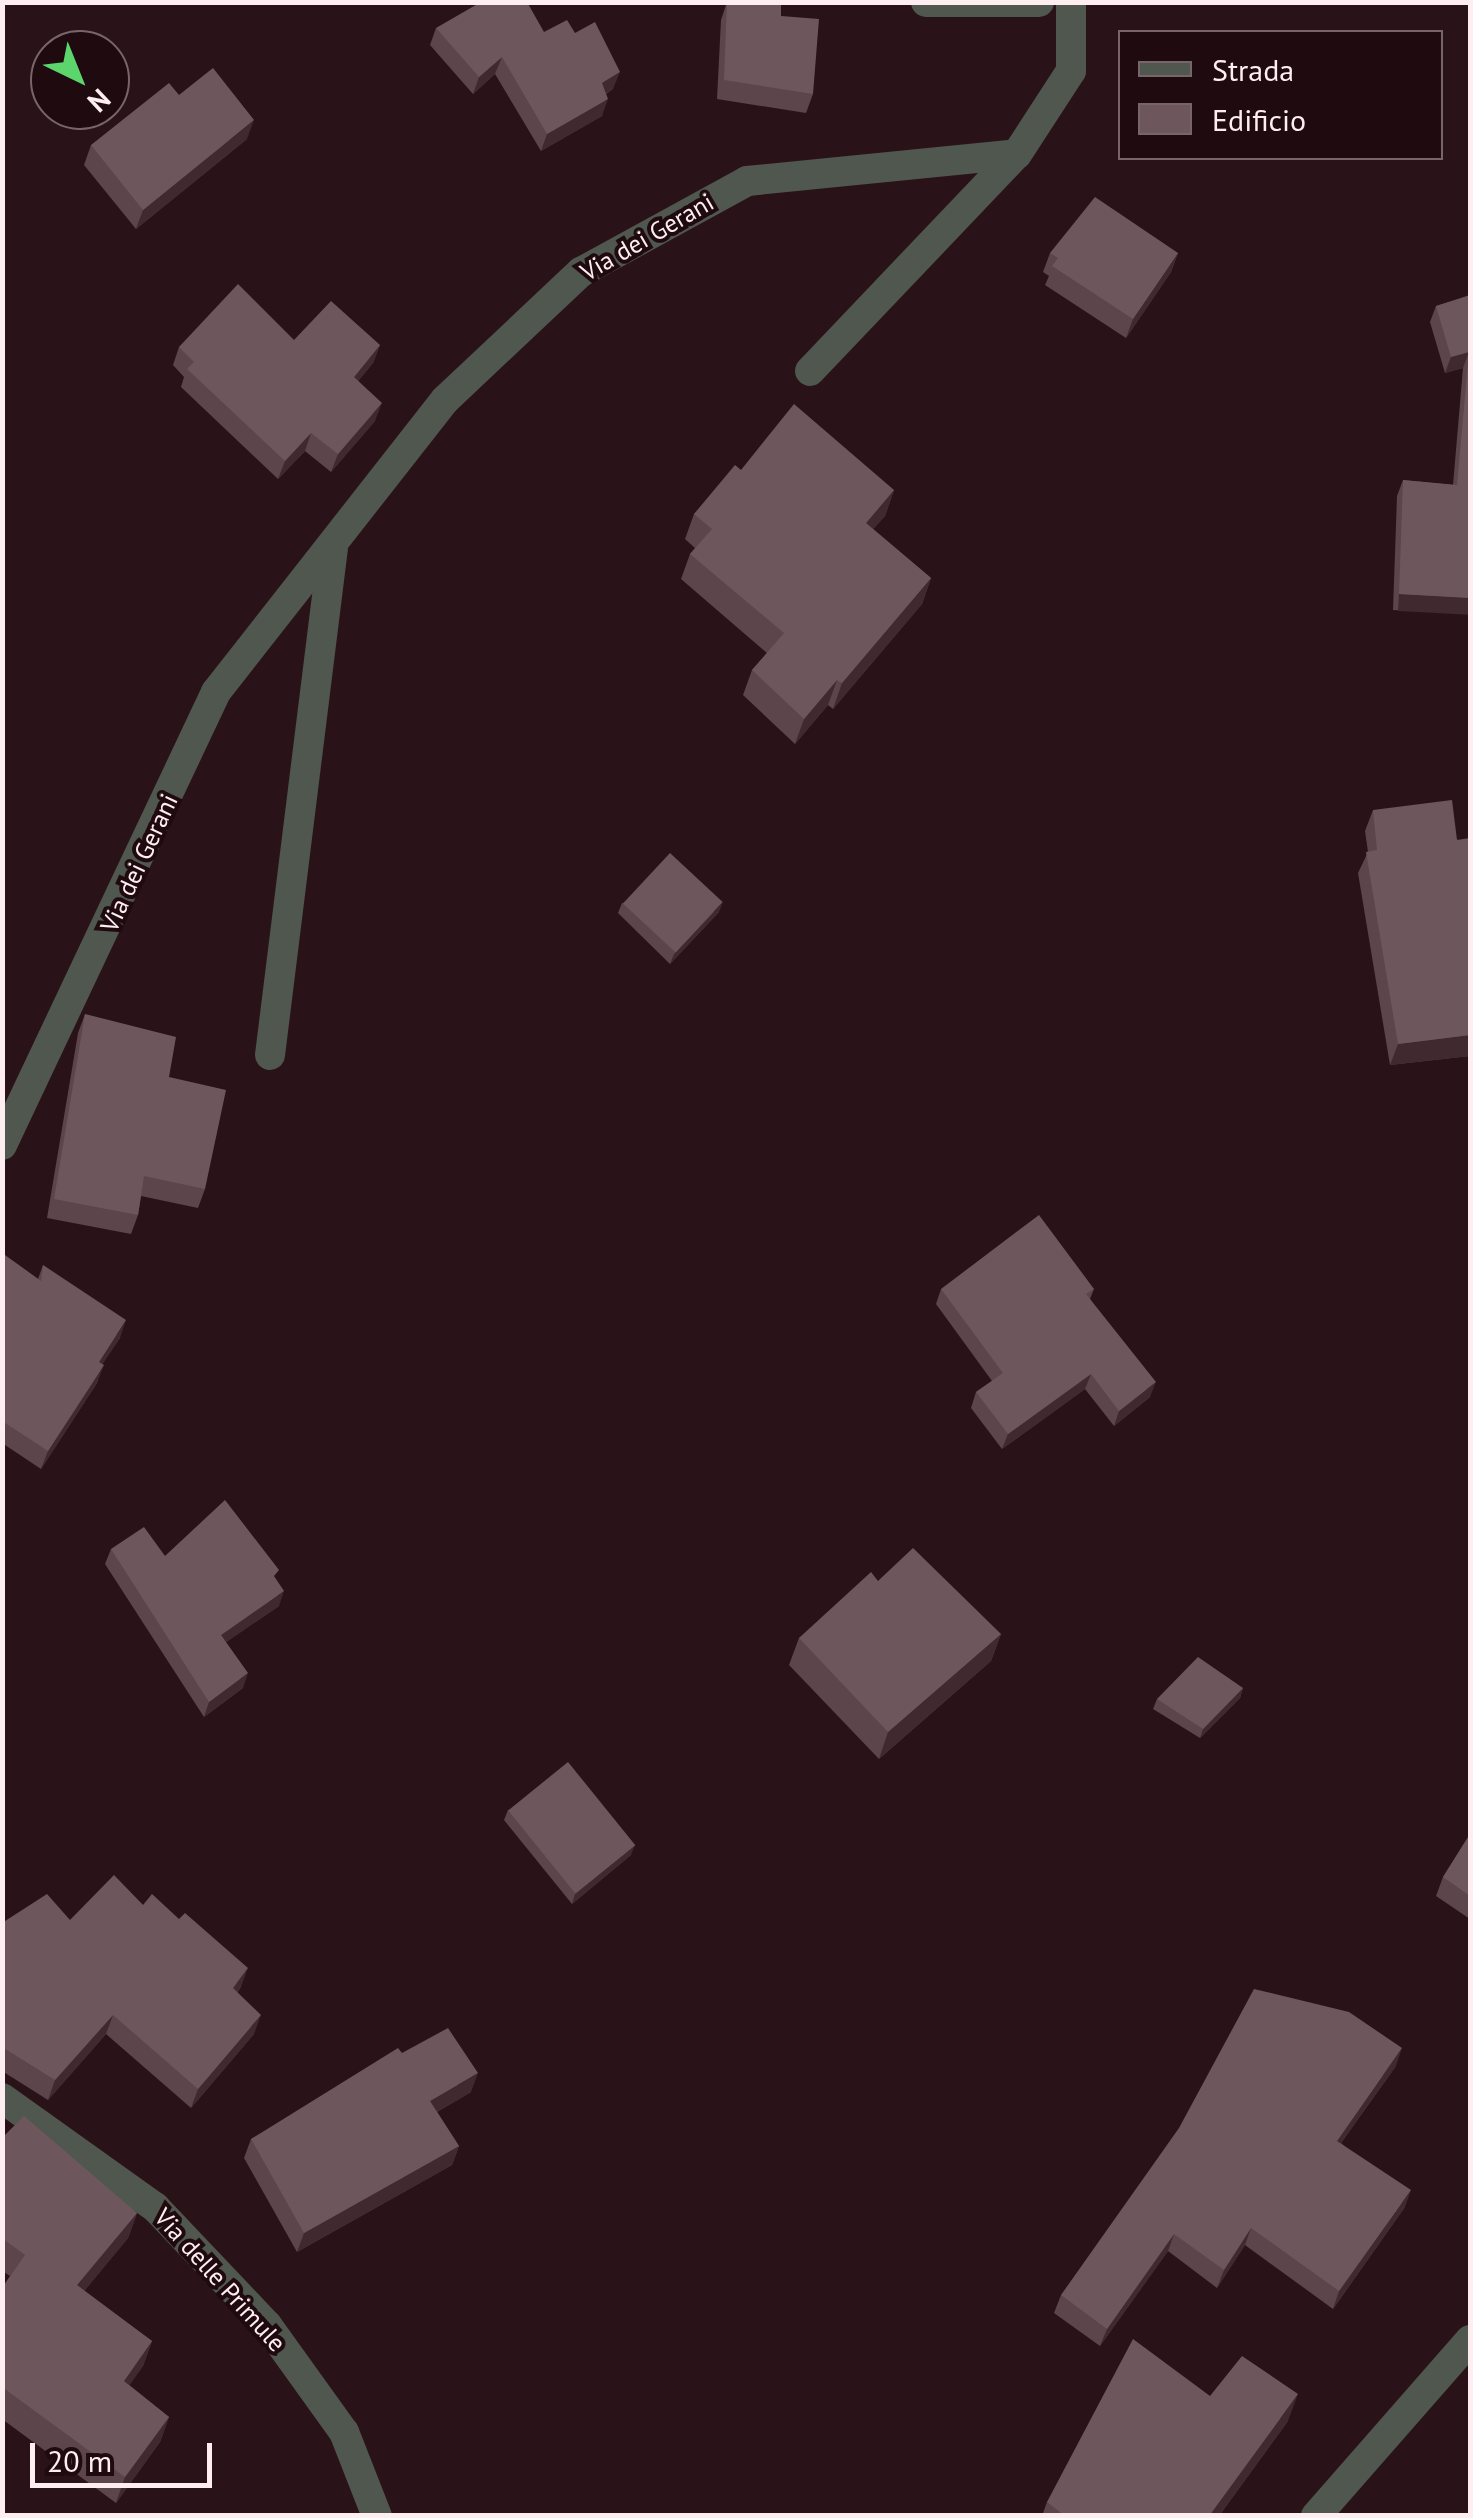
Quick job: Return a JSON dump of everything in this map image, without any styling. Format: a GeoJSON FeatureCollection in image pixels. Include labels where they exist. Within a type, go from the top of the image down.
{"type":"FeatureCollection","features":[{"type":"Feature","properties":{"kind":"street"},"geometry":{"type":"LineString","coordinates":[[926,2],[1039,2]]}},
{"type":"Feature","properties":{"kind":"street"},"geometry":{"type":"LineString","coordinates":[[810,371],[1018,154],[1070,71],[1071,2]]}},
{"type":"Feature","properties":{"kind":"street","name":"Via dei Gerani"},"geometry":{"type":"LineString","coordinates":[[2,1145],[216,692],[333,548],[444,400],[582,272],[746,181],[1018,154]]}},
{"type":"Feature","properties":{"kind":"street","name":"Via dei Gerani"},"geometry":{"type":"LineString","coordinates":[[270,1056],[333,548]]}},
{"type":"Feature","properties":{"kind":"street","name":"Via delle Primule"},"geometry":{"type":"LineString","coordinates":[[2,2098],[156,2207],[267,2326],[344,2432],[377,2516]]}},
{"type":"Feature","properties":{"kind":"street"},"geometry":{"type":"LineString","coordinates":[[1316,2516],[1470,2340]]}},
{"type":"Feature","properties":{"kind":"building"},"geometry":{"type":"Polygon","coordinates":[[[481,2],[527,2],[544,32],[567,20],[575,33],[595,22],[620,72],[602,83],[608,99],[547,134],[502,57],[479,77],[436,28],[481,2]]]}},
{"type":"Feature","properties":{"kind":"building"},"geometry":{"type":"Polygon","coordinates":[[[727,2],[781,2],[781,16],[819,19],[813,94],[724,80],[727,2]]]}},
{"type":"Feature","properties":{"kind":"building"},"geometry":{"type":"Polygon","coordinates":[[[213,68],[254,120],[143,210],[91,145],[110,130],[130,130],[130,114],[169,83],[179,95],[213,68]]]}},
{"type":"Feature","properties":{"kind":"building"},"geometry":{"type":"Polygon","coordinates":[[[1095,197],[1178,253],[1133,319],[1052,266],[1058,258],[1050,253],[1095,197]]]}},
{"type":"Feature","properties":{"kind":"building"},"geometry":{"type":"Polygon","coordinates":[[[238,284],[294,340],[331,301],[380,345],[354,377],[382,403],[338,454],[311,433],[285,461],[187,369],[194,362],[179,347],[238,284]]]}},
{"type":"Feature","properties":{"kind":"building"},"geometry":{"type":"Polygon","coordinates":[[[1470,295],[1470,598],[1399,594],[1403,480],[1457,485],[1469,352],[1451,357],[1436,306],[1470,295]]]}},
{"type":"Feature","properties":{"kind":"building"},"geometry":{"type":"Polygon","coordinates":[[[794,404],[894,490],[866,523],[931,578],[842,683],[837,680],[804,719],[752,670],[784,633],[690,554],[712,529],[694,514],[735,465],[741,470],[794,404]]]}},
{"type":"Feature","properties":{"kind":"building"},"geometry":{"type":"Polygon","coordinates":[[[1452,800],[1457,840],[1470,838],[1470,1035],[1398,1044],[1366,852],[1377,850],[1373,810],[1452,800]]]}},
{"type":"Feature","properties":{"kind":"building"},"geometry":{"type":"Polygon","coordinates":[[[670,853],[723,902],[676,953],[623,903],[670,853]]]}},
{"type":"Feature","properties":{"kind":"building"},"geometry":{"type":"Polygon","coordinates":[[[85,1014],[176,1037],[169,1077],[226,1090],[205,1189],[144,1176],[138,1215],[54,1199],[85,1014]]]}},
{"type":"Feature","properties":{"kind":"building"},"geometry":{"type":"Polygon","coordinates":[[[1039,1215],[1094,1289],[1086,1294],[1156,1382],[1119,1411],[1091,1374],[1008,1434],[976,1392],[1003,1373],[941,1289],[1039,1215]]]}},
{"type":"Feature","properties":{"kind":"building"},"geometry":{"type":"Polygon","coordinates":[[[2,1253],[41,1281],[43,1265],[126,1320],[99,1362],[104,1365],[48,1451],[2,1421],[2,1253]]]}},
{"type":"Feature","properties":{"kind":"building"},"geometry":{"type":"Polygon","coordinates":[[[225,1500],[279,1570],[274,1576],[284,1591],[221,1635],[248,1673],[209,1702],[111,1549],[144,1527],[165,1556],[225,1500]]]}},
{"type":"Feature","properties":{"kind":"building"},"geometry":{"type":"Polygon","coordinates":[[[913,1548],[1001,1634],[888,1732],[799,1638],[871,1572],[878,1581],[913,1548]]]}},
{"type":"Feature","properties":{"kind":"building"},"geometry":{"type":"Polygon","coordinates":[[[1198,1657],[1243,1688],[1203,1729],[1157,1699],[1198,1657]]]}},
{"type":"Feature","properties":{"kind":"building"},"geometry":{"type":"Polygon","coordinates":[[[568,1762],[635,1845],[575,1894],[508,1810],[568,1762]]]}},
{"type":"Feature","properties":{"kind":"building"},"geometry":{"type":"Polygon","coordinates":[[[1470,1834],[1470,1896],[1443,1877],[1470,1834]]]}},
{"type":"Feature","properties":{"kind":"building"},"geometry":{"type":"Polygon","coordinates":[[[114,1875],[143,1905],[152,1894],[179,1919],[185,1913],[248,1968],[233,1988],[261,2015],[198,2089],[113,2015],[55,2080],[2,2047],[2,1923],[47,1894],[70,1920],[114,1875]]]}},
{"type":"Feature","properties":{"kind":"building"},"geometry":{"type":"Polygon","coordinates":[[[1254,1989],[1349,2012],[1402,2048],[1337,2141],[1411,2190],[1339,2291],[1251,2228],[1224,2270],[1174,2234],[1107,2329],[1061,2295],[1179,2128],[1254,1989]]]}},
{"type":"Feature","properties":{"kind":"building"},"geometry":{"type":"Polygon","coordinates":[[[448,2028],[478,2073],[430,2101],[459,2146],[304,2233],[251,2139],[398,2048],[402,2053],[448,2028]]]}},
{"type":"Feature","properties":{"kind":"building"},"geometry":{"type":"Polygon","coordinates":[[[24,2116],[137,2213],[77,2285],[152,2341],[124,2381],[169,2417],[125,2477],[2,2387],[2,2288],[25,2255],[2,2238],[2,2138],[24,2116]]]}},
{"type":"Feature","properties":{"kind":"building"},"geometry":{"type":"Polygon","coordinates":[[[1133,2339],[1210,2396],[1242,2356],[1298,2394],[1209,2516],[1065,2516],[1047,2502],[1133,2339]]]}}]}
